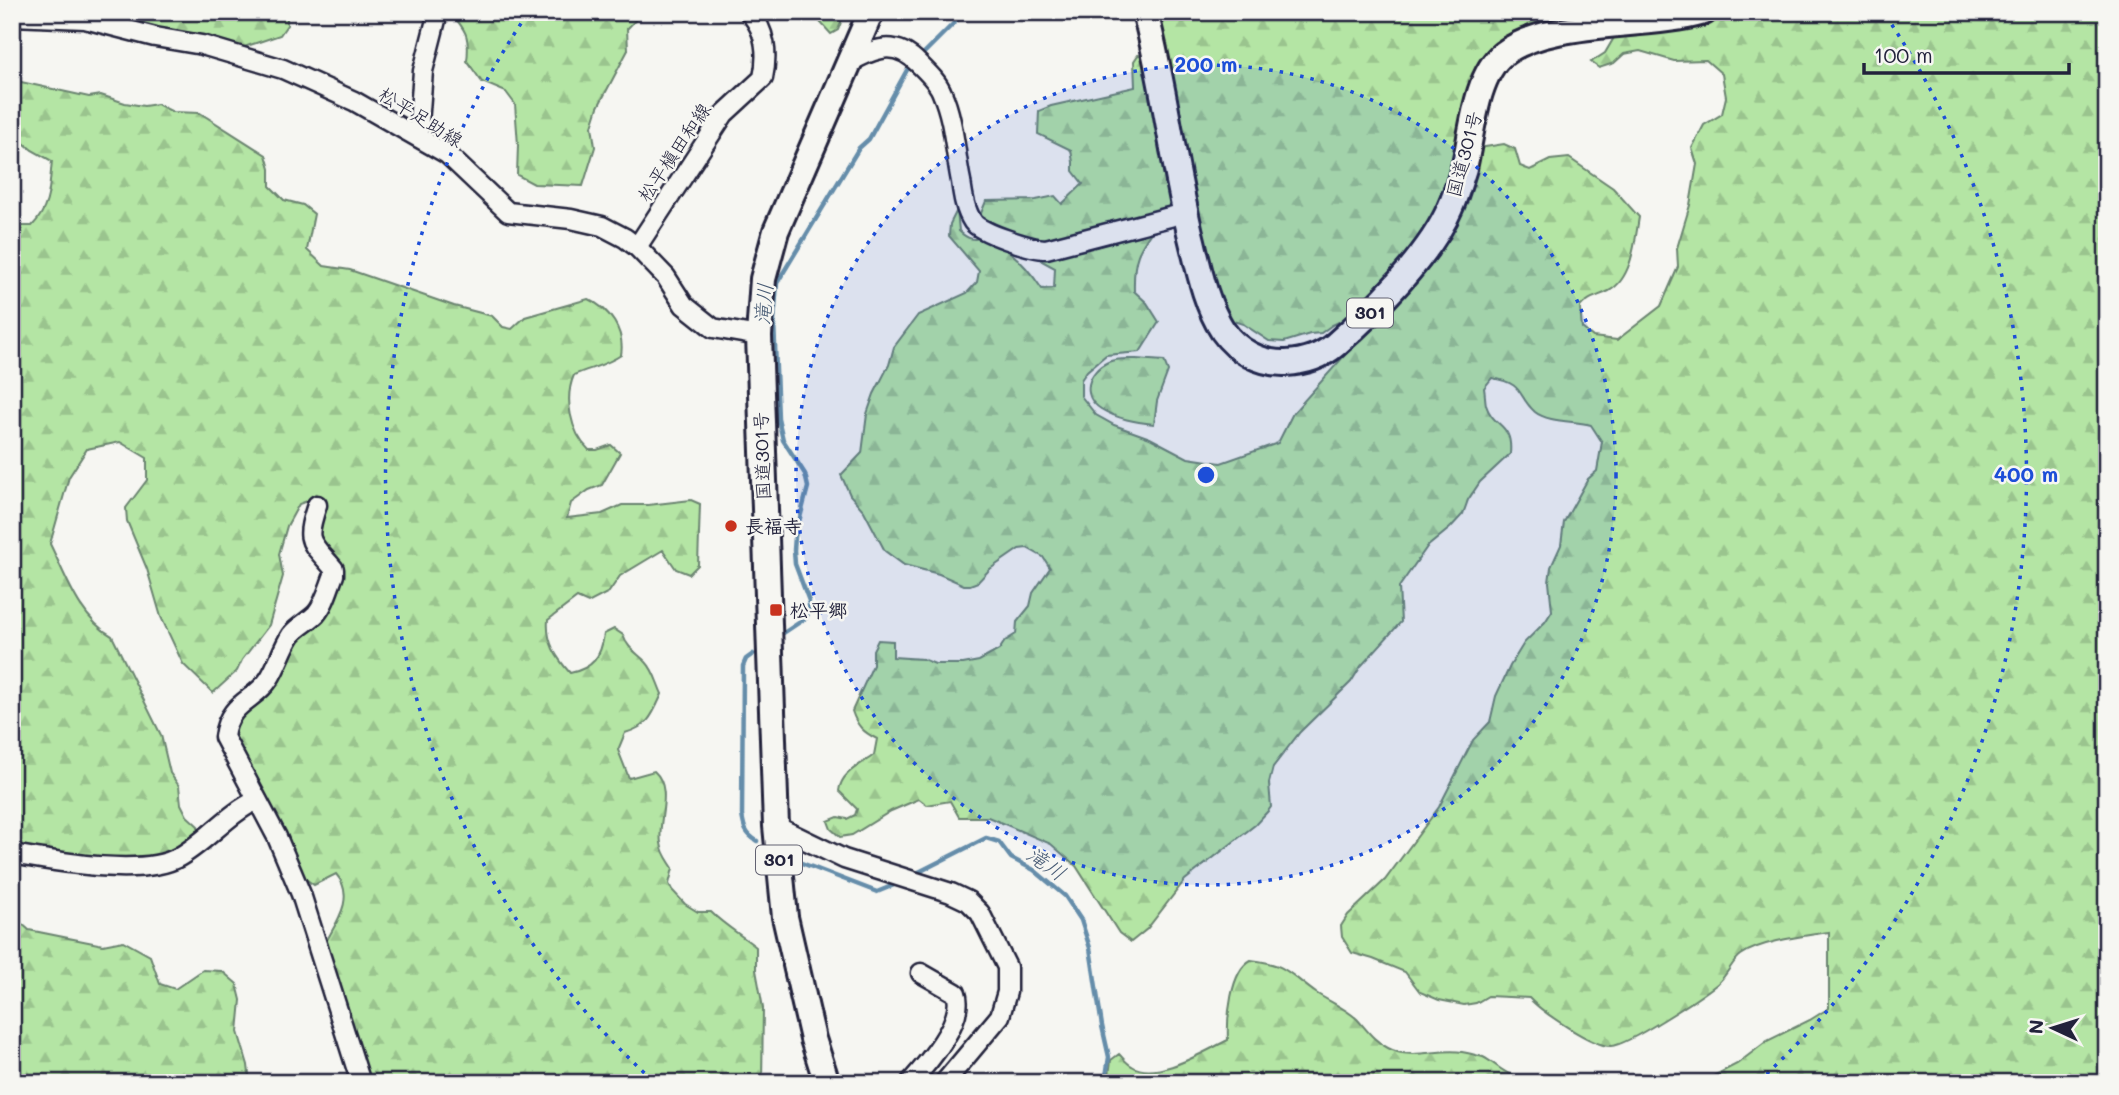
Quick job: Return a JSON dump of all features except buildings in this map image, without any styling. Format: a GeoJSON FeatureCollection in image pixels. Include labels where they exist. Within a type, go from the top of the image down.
{"type":"FeatureCollection","features":[{"type":"Feature","properties":{"kind":"highway","name":"国道301号"},"geometry":{"type":"LineString","coordinates":[[827,1083],[813,1039],[785,917],[776,826],[759,336],[760,299],[768,255],[871,12]]}},
{"type":"Feature","properties":{"kind":"highway","name":"国道301号"},"geometry":{"type":"LineString","coordinates":[[1145,12],[1185,213],[1198,267],[1215,317],[1224,333],[1245,353],[1275,364],[1311,359],[1328,351],[1362,322],[1437,232],[1457,191],[1483,86],[1493,65],[1501,56],[1522,43],[1551,33],[1704,12]]}},
{"type":"Feature","properties":{"kind":"street"},"geometry":{"type":"LineString","coordinates":[[418,137],[423,71],[438,12]]}},
{"type":"Feature","properties":{"kind":"street","name":"松平槇田和線"},"geometry":{"type":"LineString","coordinates":[[637,247],[724,114],[763,78],[767,54],[761,29],[749,12]]}},
{"type":"Feature","properties":{"kind":"street","name":"松平足助線"},"geometry":{"type":"LineString","coordinates":[[12,16],[85,19],[250,58],[283,69],[354,101],[447,154],[508,212],[571,219],[602,226],[637,247],[666,277],[684,305],[713,328],[759,336]]}},
{"type":"Feature","properties":{"kind":"street"},"geometry":{"type":"LineString","coordinates":[[848,63],[884,48],[903,50],[942,90],[967,211],[977,226],[998,237],[1041,249],[1185,213]]}},
{"type":"Feature","properties":{"kind":"street"},"geometry":{"type":"LineString","coordinates":[[317,505],[309,530],[310,542],[334,569],[334,575],[318,611],[296,629],[270,677],[243,700],[225,728],[224,737],[277,837],[301,894],[361,1083]]}},
{"type":"Feature","properties":{"kind":"street"},"geometry":{"type":"LineString","coordinates":[[12,854],[78,864],[127,867],[159,864],[179,857],[239,809],[257,800]]}},
{"type":"Feature","properties":{"kind":"street"},"geometry":{"type":"LineString","coordinates":[[776,826],[844,859],[951,893],[968,901],[980,913],[1007,967],[1007,992],[1000,1016],[944,1083]]}},
{"type":"Feature","properties":{"kind":"street"},"geometry":{"type":"LineString","coordinates":[[909,1083],[945,1039],[958,1007],[956,993],[921,972]]}},
{"type":"Feature","properties":{"kind":"green space"},"geometry":{"type":"Polygon","coordinates":[[[115,12],[287,12],[287,25],[280,35],[235,50],[116,17],[115,12]]]}},
{"type":"Feature","properties":{"kind":"green space"},"geometry":{"type":"Polygon","coordinates":[[[450,12],[643,12],[627,29],[628,50],[598,107],[592,126],[595,147],[583,186],[534,184],[517,175],[515,104],[506,92],[482,82],[467,61],[466,34],[450,12]]]}},
{"type":"Feature","properties":{"kind":"green space"},"geometry":{"type":"Polygon","coordinates":[[[811,12],[845,12],[838,30],[831,34],[811,12]]]}},
{"type":"Feature","properties":{"kind":"green space"},"geometry":{"type":"Polygon","coordinates":[[[1158,12],[1636,12],[1506,39],[1487,51],[1480,67],[1449,187],[1427,231],[1358,313],[1321,333],[1284,342],[1269,341],[1243,324],[1233,321],[1214,283],[1202,241],[1158,12]]]}},
{"type":"Feature","properties":{"kind":"green space"},"geometry":{"type":"Polygon","coordinates":[[[1730,12],[2107,12],[2107,1083],[1700,1083],[1737,1064],[1767,1041],[1829,1008],[1829,932],[1783,940],[1749,950],[1738,958],[1717,984],[1696,999],[1648,1030],[1611,1046],[1581,1035],[1556,1020],[1529,998],[1488,996],[1476,1003],[1464,1005],[1439,1000],[1420,992],[1405,972],[1352,953],[1342,937],[1341,926],[1348,915],[1385,880],[1439,807],[1473,740],[1490,722],[1496,696],[1510,666],[1524,643],[1552,611],[1549,582],[1551,567],[1561,545],[1564,522],[1588,479],[1597,471],[1602,442],[1591,425],[1540,415],[1529,406],[1516,387],[1503,380],[1492,378],[1484,388],[1489,412],[1506,430],[1510,454],[1480,482],[1468,500],[1463,514],[1427,547],[1399,587],[1401,622],[1361,666],[1351,682],[1300,732],[1273,767],[1269,783],[1271,807],[1268,811],[1255,825],[1185,880],[1147,929],[1131,942],[1119,933],[1076,866],[1051,844],[988,817],[959,817],[950,801],[927,805],[919,799],[891,811],[852,835],[840,837],[831,829],[828,821],[838,817],[847,819],[855,815],[857,809],[839,791],[843,779],[874,755],[877,739],[861,728],[852,711],[873,665],[873,650],[878,640],[893,641],[893,657],[923,659],[935,664],[979,661],[999,650],[1005,641],[1016,634],[1017,622],[1030,606],[1033,593],[1050,568],[1043,557],[1027,548],[1019,549],[990,569],[978,582],[970,585],[904,565],[885,551],[864,511],[850,495],[841,475],[862,453],[867,414],[894,347],[918,315],[967,293],[977,282],[979,271],[949,236],[950,224],[957,210],[959,231],[971,239],[986,235],[995,240],[1017,259],[1042,289],[1054,288],[1055,268],[1042,261],[1046,253],[1157,224],[1138,255],[1134,270],[1134,291],[1147,303],[1159,322],[1140,352],[1106,355],[1087,371],[1081,380],[1081,396],[1096,415],[1114,425],[1150,438],[1188,458],[1221,463],[1278,443],[1293,413],[1406,287],[1479,148],[1504,144],[1515,149],[1520,166],[1530,170],[1550,160],[1569,158],[1613,188],[1639,217],[1628,269],[1617,285],[1580,307],[1582,328],[1593,337],[1617,340],[1661,306],[1678,267],[1677,248],[1690,205],[1697,164],[1692,148],[1704,125],[1722,114],[1726,97],[1722,74],[1706,60],[1674,61],[1640,51],[1624,54],[1614,63],[1599,68],[1591,62],[1605,53],[1615,36],[1714,21],[1730,12]]]}},
{"type":"Feature","properties":{"kind":"green space"},"geometry":{"type":"Polygon","coordinates":[[[1138,55],[1144,56],[1176,213],[1047,245],[1016,238],[979,218],[986,201],[1036,200],[1055,196],[1062,204],[1083,184],[1073,171],[1071,150],[1038,134],[1039,111],[1135,87],[1134,61],[1138,55]]]}},
{"type":"Feature","properties":{"kind":"green space"},"geometry":{"type":"Polygon","coordinates":[[[12,80],[89,97],[101,95],[125,103],[144,106],[157,104],[173,112],[200,113],[266,155],[270,169],[270,186],[284,200],[303,205],[314,214],[307,250],[324,266],[350,270],[454,306],[492,316],[503,327],[512,329],[525,317],[588,299],[609,315],[621,338],[621,355],[574,375],[569,404],[577,434],[589,450],[611,445],[620,453],[602,485],[589,490],[571,503],[567,518],[602,514],[622,505],[691,500],[700,504],[698,565],[689,574],[676,569],[663,550],[620,576],[609,592],[588,603],[577,598],[548,620],[550,642],[570,673],[590,665],[601,649],[604,634],[614,629],[623,635],[629,647],[646,662],[653,673],[662,694],[659,702],[645,723],[625,733],[618,750],[629,778],[654,771],[660,778],[664,796],[660,834],[664,853],[673,868],[669,884],[672,890],[685,904],[698,912],[711,912],[756,947],[756,970],[763,1008],[762,1083],[364,1083],[323,947],[342,911],[345,892],[342,883],[336,874],[314,885],[303,877],[228,735],[337,576],[315,540],[320,504],[307,501],[299,504],[287,526],[279,554],[283,576],[269,625],[242,660],[237,671],[213,693],[183,664],[161,617],[147,569],[127,521],[126,508],[147,480],[147,458],[120,442],[87,449],[69,477],[50,544],[82,607],[91,619],[112,636],[161,735],[170,773],[179,786],[181,804],[187,816],[198,826],[199,836],[179,854],[143,863],[12,852],[12,226],[32,226],[43,211],[48,196],[52,161],[32,150],[12,133],[12,80]]]}},
{"type":"Feature","properties":{"kind":"green space"},"geometry":{"type":"Polygon","coordinates":[[[1114,360],[1164,361],[1168,371],[1157,401],[1154,424],[1114,415],[1094,404],[1090,397],[1091,377],[1101,366],[1114,360]]]}},
{"type":"Feature","properties":{"kind":"green space"},"geometry":{"type":"Polygon","coordinates":[[[12,915],[29,930],[103,945],[123,941],[150,956],[160,984],[175,989],[203,970],[222,971],[237,984],[241,1000],[238,1032],[248,1065],[250,1083],[12,1083],[12,915]]]}},
{"type":"Feature","properties":{"kind":"green space"},"geometry":{"type":"Polygon","coordinates":[[[1251,960],[1273,964],[1287,971],[1352,1015],[1379,1042],[1397,1052],[1462,1052],[1483,1057],[1510,1075],[1533,1079],[1569,1077],[1611,1083],[1108,1083],[1111,1060],[1119,1054],[1132,1066],[1142,1070],[1154,1070],[1180,1063],[1228,1040],[1229,1008],[1234,985],[1238,974],[1251,960]]]}},
{"type":"Feature","properties":{"kind":"waterway","name":"滝川"},"geometry":{"type":"LineString","coordinates":[[918,59],[965,12]]}},
{"type":"Feature","properties":{"kind":"waterway","name":"滝川"},"geometry":{"type":"LineString","coordinates":[[782,634],[806,618],[809,611],[809,601],[795,564],[794,550],[808,487],[805,474],[783,440],[778,418],[774,321],[777,283],[859,148],[869,139],[912,65]]}},
{"type":"Feature","properties":{"kind":"waterway","name":"滝川"},"geometry":{"type":"LineString","coordinates":[[753,654],[746,659],[743,666],[742,815],[746,830],[757,841]]}},
{"type":"Feature","properties":{"kind":"waterway","name":"滝川"},"geometry":{"type":"LineString","coordinates":[[913,875],[986,838],[999,842],[1011,858],[1034,870],[1065,896],[1081,920],[1090,948],[1109,1057],[1105,1083]]}},
{"type":"Feature","properties":{"kind":"waterway","name":"滝川"},"geometry":{"type":"LineString","coordinates":[[799,862],[877,892],[899,883]]}},
{"type":"Feature","properties":{"kind":"place","name":"長福寺"},"geometry":{"type":"Point","coordinates":[731,526]}},
{"type":"Feature","properties":{"kind":"place","name":"松平郷"},"geometry":{"type":"Point","coordinates":[776,610]}}]}
